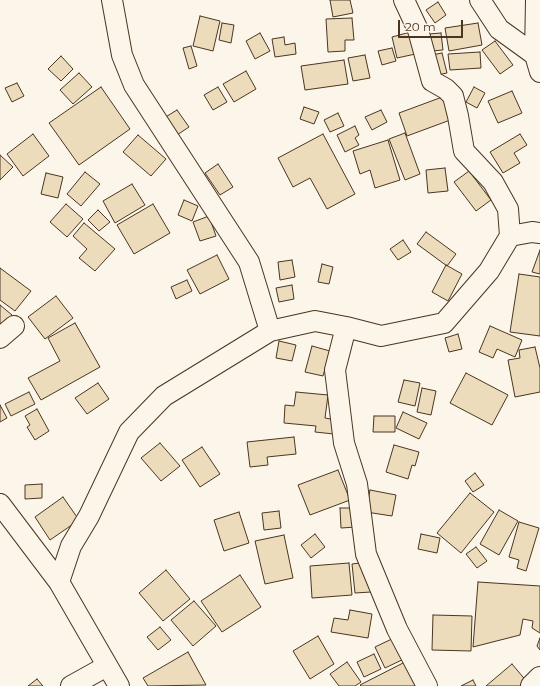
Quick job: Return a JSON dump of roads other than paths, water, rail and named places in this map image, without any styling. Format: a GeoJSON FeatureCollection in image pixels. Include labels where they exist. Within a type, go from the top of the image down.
{"type":"FeatureCollection","features":[{"type":"Feature","properties":{"kind":"main road"},"geometry":{"type":"LineString","coordinates":[[532,686],[540,678]]}},
{"type":"Feature","properties":{"kind":"street"},"geometry":{"type":"LineString","coordinates":[[112,0],[122,55],[134,86],[249,262],[270,331]]}},
{"type":"Feature","properties":{"kind":"street"},"geometry":{"type":"LineString","coordinates":[[59,582],[71,546],[89,516],[129,432],[164,396],[270,331],[315,321],[381,336],[444,323],[488,271],[510,236],[508,209],[493,182],[464,151],[453,96],[446,88],[432,81],[418,30],[404,0]]}},
{"type":"Feature","properties":{"kind":"street"},"geometry":{"type":"LineString","coordinates":[[480,0],[499,29],[538,63]]}},
{"type":"Feature","properties":{"kind":"street"},"geometry":{"type":"LineString","coordinates":[[536,0],[538,63]]}},
{"type":"Feature","properties":{"kind":"street"},"geometry":{"type":"LineString","coordinates":[[510,236],[532,232],[540,233]]}},
{"type":"Feature","properties":{"kind":"street"},"geometry":{"type":"LineString","coordinates":[[346,327],[335,370],[344,443],[357,484],[366,554],[397,630],[427,686]]}},
{"type":"Feature","properties":{"kind":"street"},"geometry":{"type":"LineString","coordinates":[[0,504],[59,582],[119,686]]}},
{"type":"Feature","properties":{"kind":"street"},"geometry":{"type":"LineString","coordinates":[[71,686],[107,666]]}}]}
